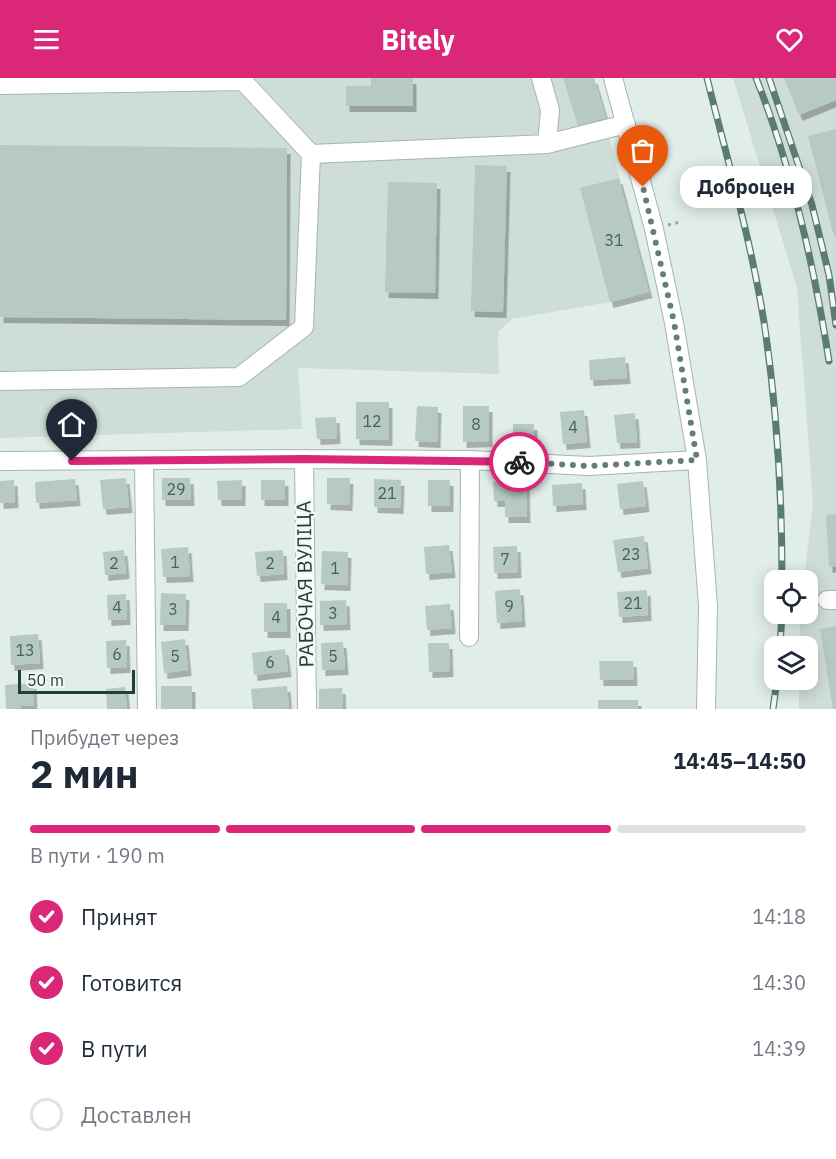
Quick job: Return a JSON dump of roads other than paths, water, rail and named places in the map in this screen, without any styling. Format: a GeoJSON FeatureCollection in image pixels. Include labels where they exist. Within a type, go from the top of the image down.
{"type":"FeatureCollection","features":[{"type":"Feature","properties":{"kind":"street"},"geometry":{"type":"LineString","coordinates":[[541,78],[550,110],[547,144]]}},
{"type":"Feature","properties":{"kind":"street"},"geometry":{"type":"LineString","coordinates":[[613,78],[654,229],[674,322],[697,460],[708,606],[706,709]]}},
{"type":"Feature","properties":{"kind":"street"},"geometry":{"type":"LineString","coordinates":[[0,85],[38,81],[243,81],[310,154],[304,327],[239,377],[0,381]]}},
{"type":"Feature","properties":{"kind":"street"},"geometry":{"type":"LineString","coordinates":[[310,154],[547,144],[626,124]]}},
{"type":"Feature","properties":{"kind":"street","name":"РАБОЧАЯ ВУЛІЦА"},"geometry":{"type":"LineString","coordinates":[[304,459],[307,709]]}},
{"type":"Feature","properties":{"kind":"street"},"geometry":{"type":"LineString","coordinates":[[0,461],[471,460],[589,466],[697,460]]}},
{"type":"Feature","properties":{"kind":"street"},"geometry":{"type":"LineString","coordinates":[[469,637],[471,460]]}},
{"type":"Feature","properties":{"kind":"street"},"geometry":{"type":"LineString","coordinates":[[144,462],[147,709]]}},
{"type":"Feature","properties":{"kind":"railway"},"geometry":{"type":"LineString","coordinates":[[707,78],[746,230],[764,322],[778,451],[782,570]]}},
{"type":"Feature","properties":{"kind":"railway"},"geometry":{"type":"LineString","coordinates":[[756,78],[791,182],[809,253],[829,361]]}},
{"type":"Feature","properties":{"kind":"railway"},"geometry":{"type":"LineString","coordinates":[[769,78],[812,205],[829,275],[836,325]]}},
{"type":"Feature","properties":{"kind":"railway"},"geometry":{"type":"LineString","coordinates":[[781,624],[781,636]]}},
{"type":"Feature","properties":{"kind":"railway"},"geometry":{"type":"LineString","coordinates":[[773,709],[776,690]]}},
{"type":"Feature","properties":{"kind":"place","name":"Доброцен"},"geometry":{"type":"Point","coordinates":[643,187]}}]}
